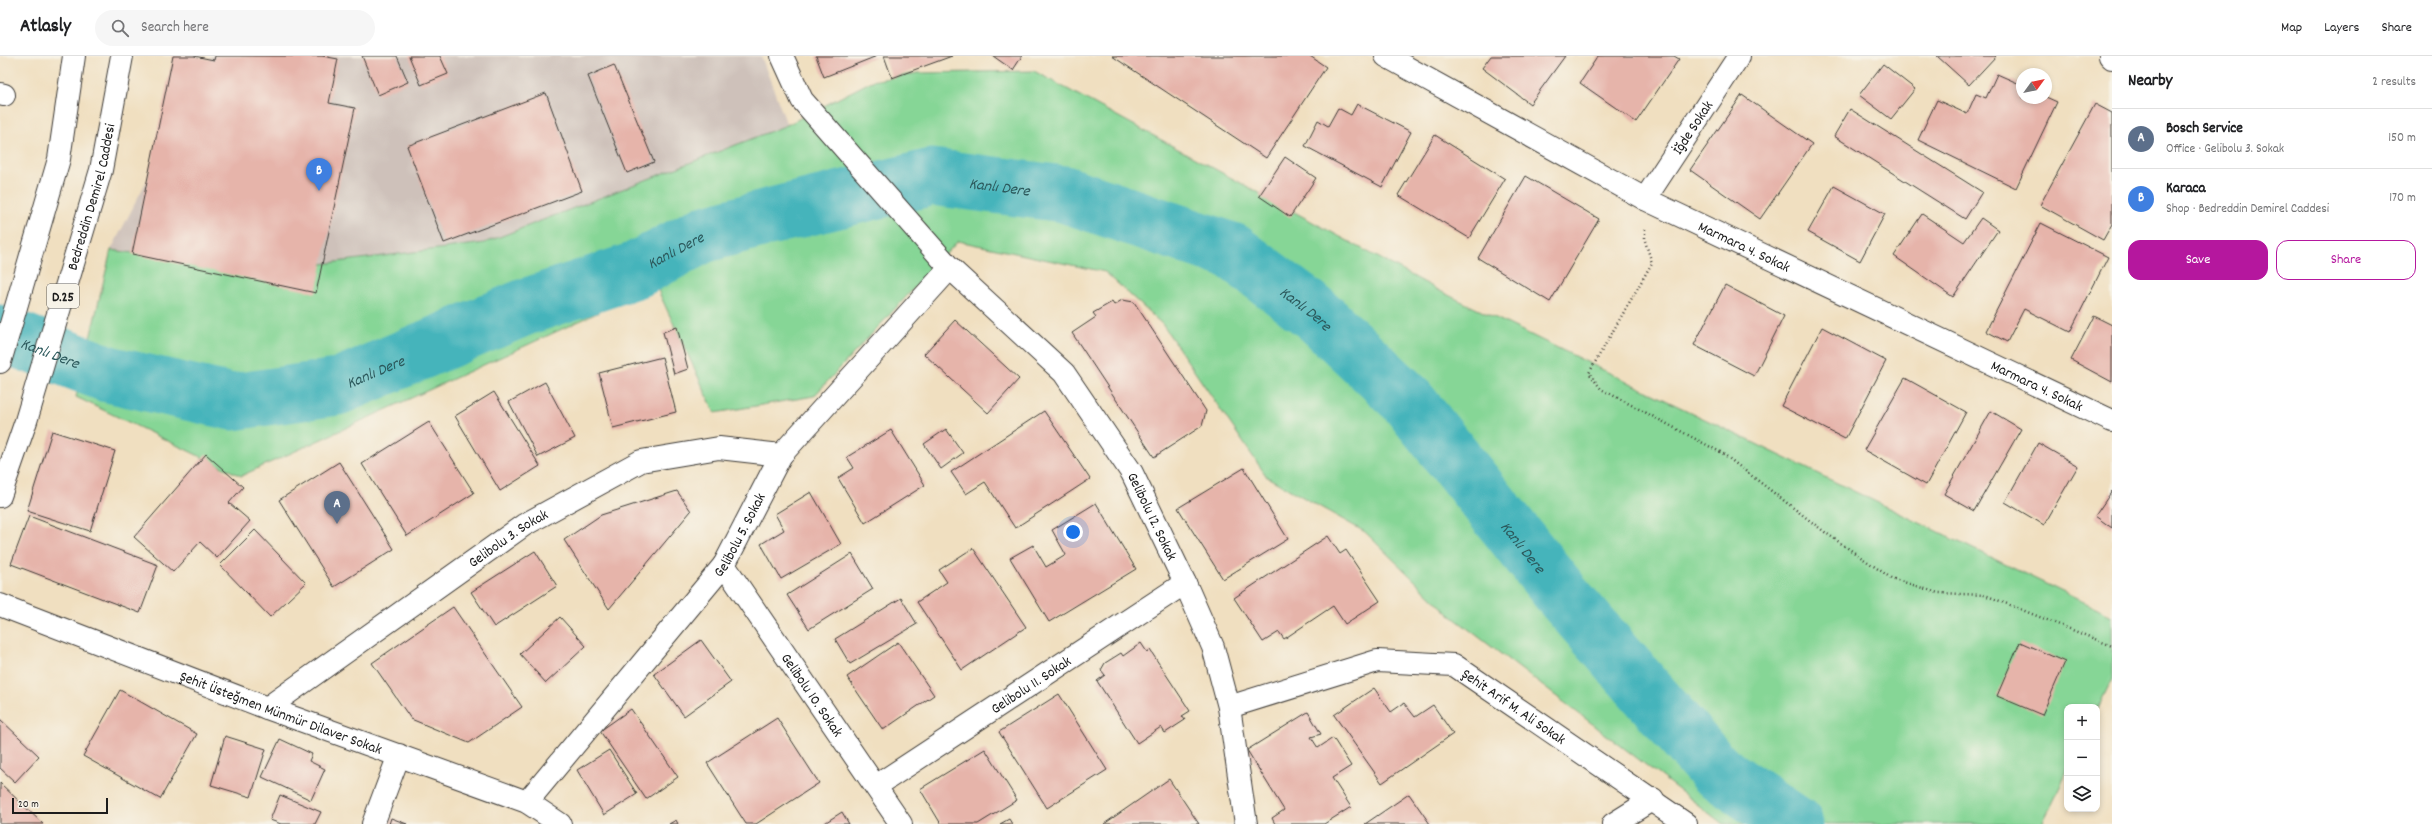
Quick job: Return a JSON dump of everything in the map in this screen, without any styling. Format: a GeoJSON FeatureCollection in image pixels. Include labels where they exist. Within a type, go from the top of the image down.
{"type":"FeatureCollection","features":[{"type":"Feature","properties":{"kind":"street"},"geometry":{"type":"LineString","coordinates":[[0,362],[59,159],[74,56]]}},
{"type":"Feature","properties":{"kind":"street","name":"Bedreddin Demirel Caddesi"},"geometry":{"type":"LineString","coordinates":[[0,496],[26,421],[100,170],[122,56]]}},
{"type":"Feature","properties":{"kind":"street","name":"Gelibolu 12. Sokak"},"geometry":{"type":"LineString","coordinates":[[782,56],[802,100],[950,268],[1064,373],[1132,473],[1185,583],[1213,647],[1229,707],[1246,824]]}},
{"type":"Feature","properties":{"kind":"street","name":"Marmara 4. Sokak"},"geometry":{"type":"LineString","coordinates":[[1386,56],[1645,199],[2112,421]]}},
{"type":"Feature","properties":{"kind":"street","name":"İğde Sokak"},"geometry":{"type":"LineString","coordinates":[[1645,199],[1739,56]]}},
{"type":"Feature","properties":{"kind":"street","name":"Gelibolu 5. Sokak"},"geometry":{"type":"LineString","coordinates":[[527,802],[724,565],[781,455],[950,268]]}},
{"type":"Feature","properties":{"kind":"street","name":"Gelibolu 3. Sokak"},"geometry":{"type":"LineString","coordinates":[[267,708],[524,525],[641,461],[718,448],[781,455]]}},
{"type":"Feature","properties":{"kind":"street","name":"Gelibolu 10. Sokak"},"geometry":{"type":"LineString","coordinates":[[724,565],[901,824]]}},
{"type":"Feature","properties":{"kind":"street","name":"Gelibolu 11. Sokak"},"geometry":{"type":"LineString","coordinates":[[876,786],[1185,583]]}},
{"type":"Feature","properties":{"kind":"street","name":"Şehit Üsteğmen Münmür Dilaver Sokak"},"geometry":{"type":"LineString","coordinates":[[0,605],[267,708],[527,802],[560,824]]}},
{"type":"Feature","properties":{"kind":"street","name":"Şehit Arif M. Ali Sokak"},"geometry":{"type":"LineString","coordinates":[[1229,707],[1377,661],[1454,665],[1653,799],[1686,824]]}},
{"type":"Feature","properties":{"kind":"street"},"geometry":{"type":"LineString","coordinates":[[373,824],[399,755]]}},
{"type":"Feature","properties":{"kind":"street"},"geometry":{"type":"LineString","coordinates":[[1613,824],[1653,799]]}},
{"type":"Feature","properties":{"kind":"path"},"geometry":{"type":"LineString","coordinates":[[1645,199],[1645,241],[1652,263],[1589,373],[1601,389],[1722,454],[1826,533],[1891,578],[1938,593],[1985,595],[2112,646]]}},
{"type":"Feature","properties":{"kind":"shaded area"},"geometry":{"type":"Polygon","coordinates":[[[211,56],[761,56],[787,125],[484,243],[267,271],[111,250],[211,56]]]}},
{"type":"Feature","properties":{"kind":"green space"},"geometry":{"type":"Polygon","coordinates":[[[1034,71],[1442,292],[2112,616],[2112,679],[2100,704],[2064,704],[2064,778],[2043,822],[2045,824],[1723,824],[1450,615],[1365,532],[1267,477],[1162,324],[1105,272],[958,241],[814,396],[715,413],[656,286],[241,476],[76,397],[111,250],[267,271],[484,243],[787,125],[872,81],[918,73],[1034,71]]]}},
{"type":"Feature","properties":{"kind":"building"},"geometry":{"type":"Polygon","coordinates":[[[173,56],[194,56],[214,60],[215,56],[322,56],[338,59],[329,103],[355,108],[316,293],[132,254],[173,56]]]}},
{"type":"Feature","properties":{"kind":"building"},"geometry":{"type":"Polygon","coordinates":[[[362,56],[397,56],[408,82],[378,95],[362,56]]]}},
{"type":"Feature","properties":{"kind":"building"},"geometry":{"type":"Polygon","coordinates":[[[409,56],[440,56],[448,74],[421,85],[409,56]]]}},
{"type":"Feature","properties":{"kind":"building"},"geometry":{"type":"Polygon","coordinates":[[[816,56],[877,56],[824,77],[816,56]]]}},
{"type":"Feature","properties":{"kind":"building"},"geometry":{"type":"Polygon","coordinates":[[[884,56],[952,56],[892,78],[884,56]]]}},
{"type":"Feature","properties":{"kind":"building"},"geometry":{"type":"Polygon","coordinates":[[[993,56],[1022,56],[1013,70],[993,56]]]}},
{"type":"Feature","properties":{"kind":"building"},"geometry":{"type":"Polygon","coordinates":[[[1112,56],[1310,56],[1326,67],[1266,158],[1112,56]]]}},
{"type":"Feature","properties":{"kind":"building"},"geometry":{"type":"Polygon","coordinates":[[[1491,56],[1565,56],[1530,104],[1482,68],[1491,56]]]}},
{"type":"Feature","properties":{"kind":"building"},"geometry":{"type":"Polygon","coordinates":[[[1598,56],[1674,56],[1679,59],[1636,122],[1580,83],[1598,56]]]}},
{"type":"Feature","properties":{"kind":"building"},"geometry":{"type":"Polygon","coordinates":[[[1937,56],[1996,56],[1969,85],[1937,56]]]}},
{"type":"Feature","properties":{"kind":"building"},"geometry":{"type":"Polygon","coordinates":[[[1883,64],[1915,89],[1891,119],[1859,95],[1883,64]]]}},
{"type":"Feature","properties":{"kind":"building"},"geometry":{"type":"Polygon","coordinates":[[[614,65],[654,162],[627,173],[588,76],[614,65]]]}},
{"type":"Feature","properties":{"kind":"building"},"geometry":{"type":"Polygon","coordinates":[[[1997,74],[2016,82],[2016,104],[2052,104],[2052,100],[2057,102],[2016,188],[1918,140],[1937,100],[1967,114],[1976,94],[1986,98],[1997,74]]]}},
{"type":"Feature","properties":{"kind":"building"},"geometry":{"type":"Polygon","coordinates":[[[546,93],[582,191],[444,243],[407,146],[546,93]]]}},
{"type":"Feature","properties":{"kind":"building"},"geometry":{"type":"Polygon","coordinates":[[[1742,95],[1812,144],[1760,219],[1690,170],[1742,95]]]}},
{"type":"Feature","properties":{"kind":"building"},"geometry":{"type":"Polygon","coordinates":[[[1357,104],[1411,132],[1382,187],[1305,146],[1318,120],[1328,126],[1338,108],[1351,115],[1357,104]]]}},
{"type":"Feature","properties":{"kind":"building"},"geometry":{"type":"Polygon","coordinates":[[[2095,104],[2112,113],[2112,224],[2103,240],[2040,205],[2095,104]]]}},
{"type":"Feature","properties":{"kind":"building"},"geometry":{"type":"Polygon","coordinates":[[[1850,109],[1982,192],[1965,219],[1834,136],[1850,109]]]}},
{"type":"Feature","properties":{"kind":"building"},"geometry":{"type":"Polygon","coordinates":[[[1435,135],[1505,179],[1469,238],[1398,195],[1435,135]]]}},
{"type":"Feature","properties":{"kind":"building"},"geometry":{"type":"Polygon","coordinates":[[[1285,157],[1316,178],[1290,217],[1259,196],[1285,157]]]}},
{"type":"Feature","properties":{"kind":"building"},"geometry":{"type":"Polygon","coordinates":[[[1526,176],[1599,219],[1550,302],[1478,258],[1526,176]]]}},
{"type":"Feature","properties":{"kind":"building"},"geometry":{"type":"Polygon","coordinates":[[[1834,186],[1885,214],[1860,261],[1808,232],[1834,186]]]}},
{"type":"Feature","properties":{"kind":"building"},"geometry":{"type":"Polygon","coordinates":[[[1922,214],[1964,242],[1981,218],[1998,230],[1953,297],[1894,256],[1922,214]]]}},
{"type":"Feature","properties":{"kind":"building"},"geometry":{"type":"Polygon","coordinates":[[[2041,223],[2108,257],[2070,332],[2024,309],[2007,342],[1986,331],[2041,223]]]}},
{"type":"Feature","properties":{"kind":"building"},"geometry":{"type":"Polygon","coordinates":[[[1725,285],[1784,316],[1754,376],[1694,345],[1725,285]]]}},
{"type":"Feature","properties":{"kind":"building"},"geometry":{"type":"Polygon","coordinates":[[[1122,300],[1134,302],[1206,411],[1202,426],[1154,457],[1072,333],[1096,317],[1093,313],[1112,302],[1114,305],[1122,300]]]}},
{"type":"Feature","properties":{"kind":"building"},"geometry":{"type":"Polygon","coordinates":[[[2094,316],[2112,325],[2112,382],[2071,360],[2094,316]]]}},
{"type":"Feature","properties":{"kind":"building"},"geometry":{"type":"Polygon","coordinates":[[[955,320],[1019,379],[988,413],[924,354],[955,320]]]}},
{"type":"Feature","properties":{"kind":"building"},"geometry":{"type":"Polygon","coordinates":[[[677,327],[688,369],[674,374],[663,332],[677,327]]]}},
{"type":"Feature","properties":{"kind":"building"},"geometry":{"type":"Polygon","coordinates":[[[1822,327],[1886,361],[1845,439],[1781,406],[1822,327]]]}},
{"type":"Feature","properties":{"kind":"building"},"geometry":{"type":"Polygon","coordinates":[[[662,357],[676,412],[613,428],[599,373],[662,357]]]}},
{"type":"Feature","properties":{"kind":"building"},"geometry":{"type":"Polygon","coordinates":[[[1905,378],[1966,412],[1926,485],[1864,450],[1905,378]]]}},
{"type":"Feature","properties":{"kind":"building"},"geometry":{"type":"Polygon","coordinates":[[[545,382],[575,438],[538,457],[509,402],[545,382]]]}},
{"type":"Feature","properties":{"kind":"building"},"geometry":{"type":"Polygon","coordinates":[[[494,392],[540,466],[500,491],[455,416],[494,392]]]}},
{"type":"Feature","properties":{"kind":"building"},"geometry":{"type":"Polygon","coordinates":[[[1044,411],[1090,479],[1015,528],[985,482],[966,494],[951,472],[1044,411]]]}},
{"type":"Feature","properties":{"kind":"building"},"geometry":{"type":"Polygon","coordinates":[[[1991,411],[2021,429],[1974,511],[1944,494],[1991,411]]]}},
{"type":"Feature","properties":{"kind":"building"},"geometry":{"type":"Polygon","coordinates":[[[429,422],[474,493],[407,536],[362,464],[429,422]]]}},
{"type":"Feature","properties":{"kind":"building"},"geometry":{"type":"Polygon","coordinates":[[[946,429],[963,453],[941,469],[924,444],[946,429]]]}},
{"type":"Feature","properties":{"kind":"building"},"geometry":{"type":"Polygon","coordinates":[[[891,430],[925,485],[865,523],[838,478],[854,468],[847,457],[891,430]]]}},
{"type":"Feature","properties":{"kind":"building"},"geometry":{"type":"Polygon","coordinates":[[[52,431],[115,451],[90,531],[27,511],[52,431]]]}},
{"type":"Feature","properties":{"kind":"building"},"geometry":{"type":"Polygon","coordinates":[[[2038,443],[2078,466],[2044,525],[2005,502],[2038,443]]]}},
{"type":"Feature","properties":{"kind":"building"},"geometry":{"type":"Polygon","coordinates":[[[206,454],[243,487],[229,503],[250,521],[217,558],[200,542],[173,572],[134,537],[206,454]]]}},
{"type":"Feature","properties":{"kind":"building"},"geometry":{"type":"Polygon","coordinates":[[[339,462],[394,549],[334,587],[279,500],[339,462]]]}},
{"type":"Feature","properties":{"kind":"building"},"geometry":{"type":"Polygon","coordinates":[[[1244,468],[1288,539],[1223,579],[1178,508],[1244,468]]]}},
{"type":"Feature","properties":{"kind":"building"},"geometry":{"type":"Polygon","coordinates":[[[677,491],[691,511],[609,609],[564,540],[601,515],[677,491]]]}},
{"type":"Feature","properties":{"kind":"building"},"geometry":{"type":"Polygon","coordinates":[[[2112,491],[2112,528],[2095,516],[2112,491]]]}},
{"type":"Feature","properties":{"kind":"building"},"geometry":{"type":"Polygon","coordinates":[[[811,492],[841,544],[781,579],[761,544],[784,530],[775,514],[811,492]]]}},
{"type":"Feature","properties":{"kind":"building"},"geometry":{"type":"Polygon","coordinates":[[[1096,503],[1136,569],[1049,622],[1010,558],[1033,545],[1046,567],[1066,555],[1052,530],[1096,503]]]}},
{"type":"Feature","properties":{"kind":"building"},"geometry":{"type":"Polygon","coordinates":[[[29,516],[158,565],[140,613],[11,564],[29,516]]]}},
{"type":"Feature","properties":{"kind":"building"},"geometry":{"type":"Polygon","coordinates":[[[255,530],[306,583],[270,617],[220,565],[255,530]]]}},
{"type":"Feature","properties":{"kind":"building"},"geometry":{"type":"Polygon","coordinates":[[[1328,536],[1340,554],[1346,550],[1380,601],[1345,624],[1333,606],[1284,639],[1279,632],[1263,642],[1234,598],[1328,536]]]}},
{"type":"Feature","properties":{"kind":"building"},"geometry":{"type":"Polygon","coordinates":[[[973,548],[1026,627],[962,670],[917,602],[947,582],[939,570],[973,548]]]}},
{"type":"Feature","properties":{"kind":"building"},"geometry":{"type":"Polygon","coordinates":[[[535,551],[557,586],[494,627],[471,592],[535,551]]]}},
{"type":"Feature","properties":{"kind":"building"},"geometry":{"type":"Polygon","coordinates":[[[852,554],[873,589],[809,629],[787,595],[852,554]]]}},
{"type":"Feature","properties":{"kind":"building"},"geometry":{"type":"Polygon","coordinates":[[[901,598],[917,624],[850,664],[835,639],[901,598]]]}},
{"type":"Feature","properties":{"kind":"building"},"geometry":{"type":"Polygon","coordinates":[[[453,607],[522,707],[469,743],[411,719],[372,663],[453,607]]]}},
{"type":"Feature","properties":{"kind":"building"},"geometry":{"type":"Polygon","coordinates":[[[560,617],[586,646],[546,683],[520,654],[560,617]]]}},
{"type":"Feature","properties":{"kind":"building"},"geometry":{"type":"Polygon","coordinates":[[[701,640],[731,682],[684,716],[654,674],[701,640]]]}},
{"type":"Feature","properties":{"kind":"building"},"geometry":{"type":"Polygon","coordinates":[[[898,642],[934,695],[883,730],[847,677],[898,642]]]}},
{"type":"Feature","properties":{"kind":"building"},"geometry":{"type":"Polygon","coordinates":[[[2020,642],[2065,662],[2042,715],[1997,696],[2020,642]]]}},
{"type":"Feature","properties":{"kind":"building"},"geometry":{"type":"Polygon","coordinates":[[[1141,643],[1147,652],[1150,650],[1190,711],[1182,716],[1185,720],[1165,733],[1161,727],[1137,743],[1097,681],[1105,675],[1101,670],[1105,663],[1121,653],[1123,656],[1141,643]]]}},
{"type":"Feature","properties":{"kind":"building"},"geometry":{"type":"Polygon","coordinates":[[[1374,688],[1391,712],[1404,703],[1415,717],[1433,705],[1453,734],[1382,783],[1334,715],[1374,688]]]}},
{"type":"Feature","properties":{"kind":"building"},"geometry":{"type":"Polygon","coordinates":[[[120,690],[197,734],[160,799],[83,756],[120,690]]]}},
{"type":"Feature","properties":{"kind":"building"},"geometry":{"type":"Polygon","coordinates":[[[1059,694],[1107,770],[1047,808],[999,732],[1059,694]]]}},
{"type":"Feature","properties":{"kind":"building"},"geometry":{"type":"Polygon","coordinates":[[[631,709],[678,777],[646,799],[600,731],[631,709]]]}},
{"type":"Feature","properties":{"kind":"building"},"geometry":{"type":"Polygon","coordinates":[[[1308,712],[1321,734],[1311,737],[1318,748],[1333,738],[1351,766],[1332,778],[1351,807],[1324,824],[1275,824],[1272,818],[1284,810],[1247,750],[1308,712]]]}},
{"type":"Feature","properties":{"kind":"building"},"geometry":{"type":"Polygon","coordinates":[[[777,718],[819,783],[756,824],[746,824],[707,763],[777,718]]]}},
{"type":"Feature","properties":{"kind":"building"},"geometry":{"type":"Polygon","coordinates":[[[0,719],[39,756],[15,782],[0,768],[0,719]]]}},
{"type":"Feature","properties":{"kind":"building"},"geometry":{"type":"Polygon","coordinates":[[[225,736],[266,749],[251,797],[211,785],[225,736]]]}},
{"type":"Feature","properties":{"kind":"building"},"geometry":{"type":"Polygon","coordinates":[[[280,739],[312,754],[309,761],[325,769],[311,800],[262,777],[280,739]]]}},
{"type":"Feature","properties":{"kind":"building"},"geometry":{"type":"Polygon","coordinates":[[[985,749],[1017,800],[978,824],[941,824],[920,789],[985,749]]]}},
{"type":"Feature","properties":{"kind":"building"},"geometry":{"type":"Polygon","coordinates":[[[609,750],[637,794],[604,815],[577,770],[609,750]]]}},
{"type":"Feature","properties":{"kind":"building"},"geometry":{"type":"Polygon","coordinates":[[[1169,779],[1199,824],[1104,824],[1169,779]]]}},
{"type":"Feature","properties":{"kind":"building"},"geometry":{"type":"Polygon","coordinates":[[[0,783],[43,824],[0,824],[0,783]]]}},
{"type":"Feature","properties":{"kind":"building"},"geometry":{"type":"Polygon","coordinates":[[[1409,794],[1430,824],[1365,824],[1409,794]]]}},
{"type":"Feature","properties":{"kind":"building"},"geometry":{"type":"Polygon","coordinates":[[[280,795],[321,812],[315,824],[281,824],[270,820],[280,795]]]}},
{"type":"Feature","properties":{"kind":"building"},"geometry":{"type":"Polygon","coordinates":[[[842,812],[849,824],[823,824],[842,812]]]}},
{"type":"Feature","properties":{"kind":"building"},"geometry":{"type":"Polygon","coordinates":[[[391,818],[407,824],[389,824],[391,818]]]}},
{"type":"Feature","properties":{"kind":"building"},"geometry":{"type":"Polygon","coordinates":[[[1009,819],[1012,824],[1000,824],[1009,819]]]}},
{"type":"Feature","properties":{"kind":"building"},"geometry":{"type":"Polygon","coordinates":[[[676,820],[678,824],[669,824],[676,820]]]}},
{"type":"Feature","properties":{"kind":"waterway","name":"Kanlı Dere"},"geometry":{"type":"LineString","coordinates":[[0,333],[108,374],[232,402],[337,387],[525,307],[636,270],[702,235],[768,217],[932,177],[1064,194],[1232,251],[1317,315],[1406,399],[1564,597],[1715,770],[1795,824]]}},
{"type":"Feature","properties":{"kind":"place","name":"Karaca"},"geometry":{"type":"Point","coordinates":[319,191]}},
{"type":"Feature","properties":{"kind":"place","name":"Bosch Service"},"geometry":{"type":"Point","coordinates":[337,524]}}]}
